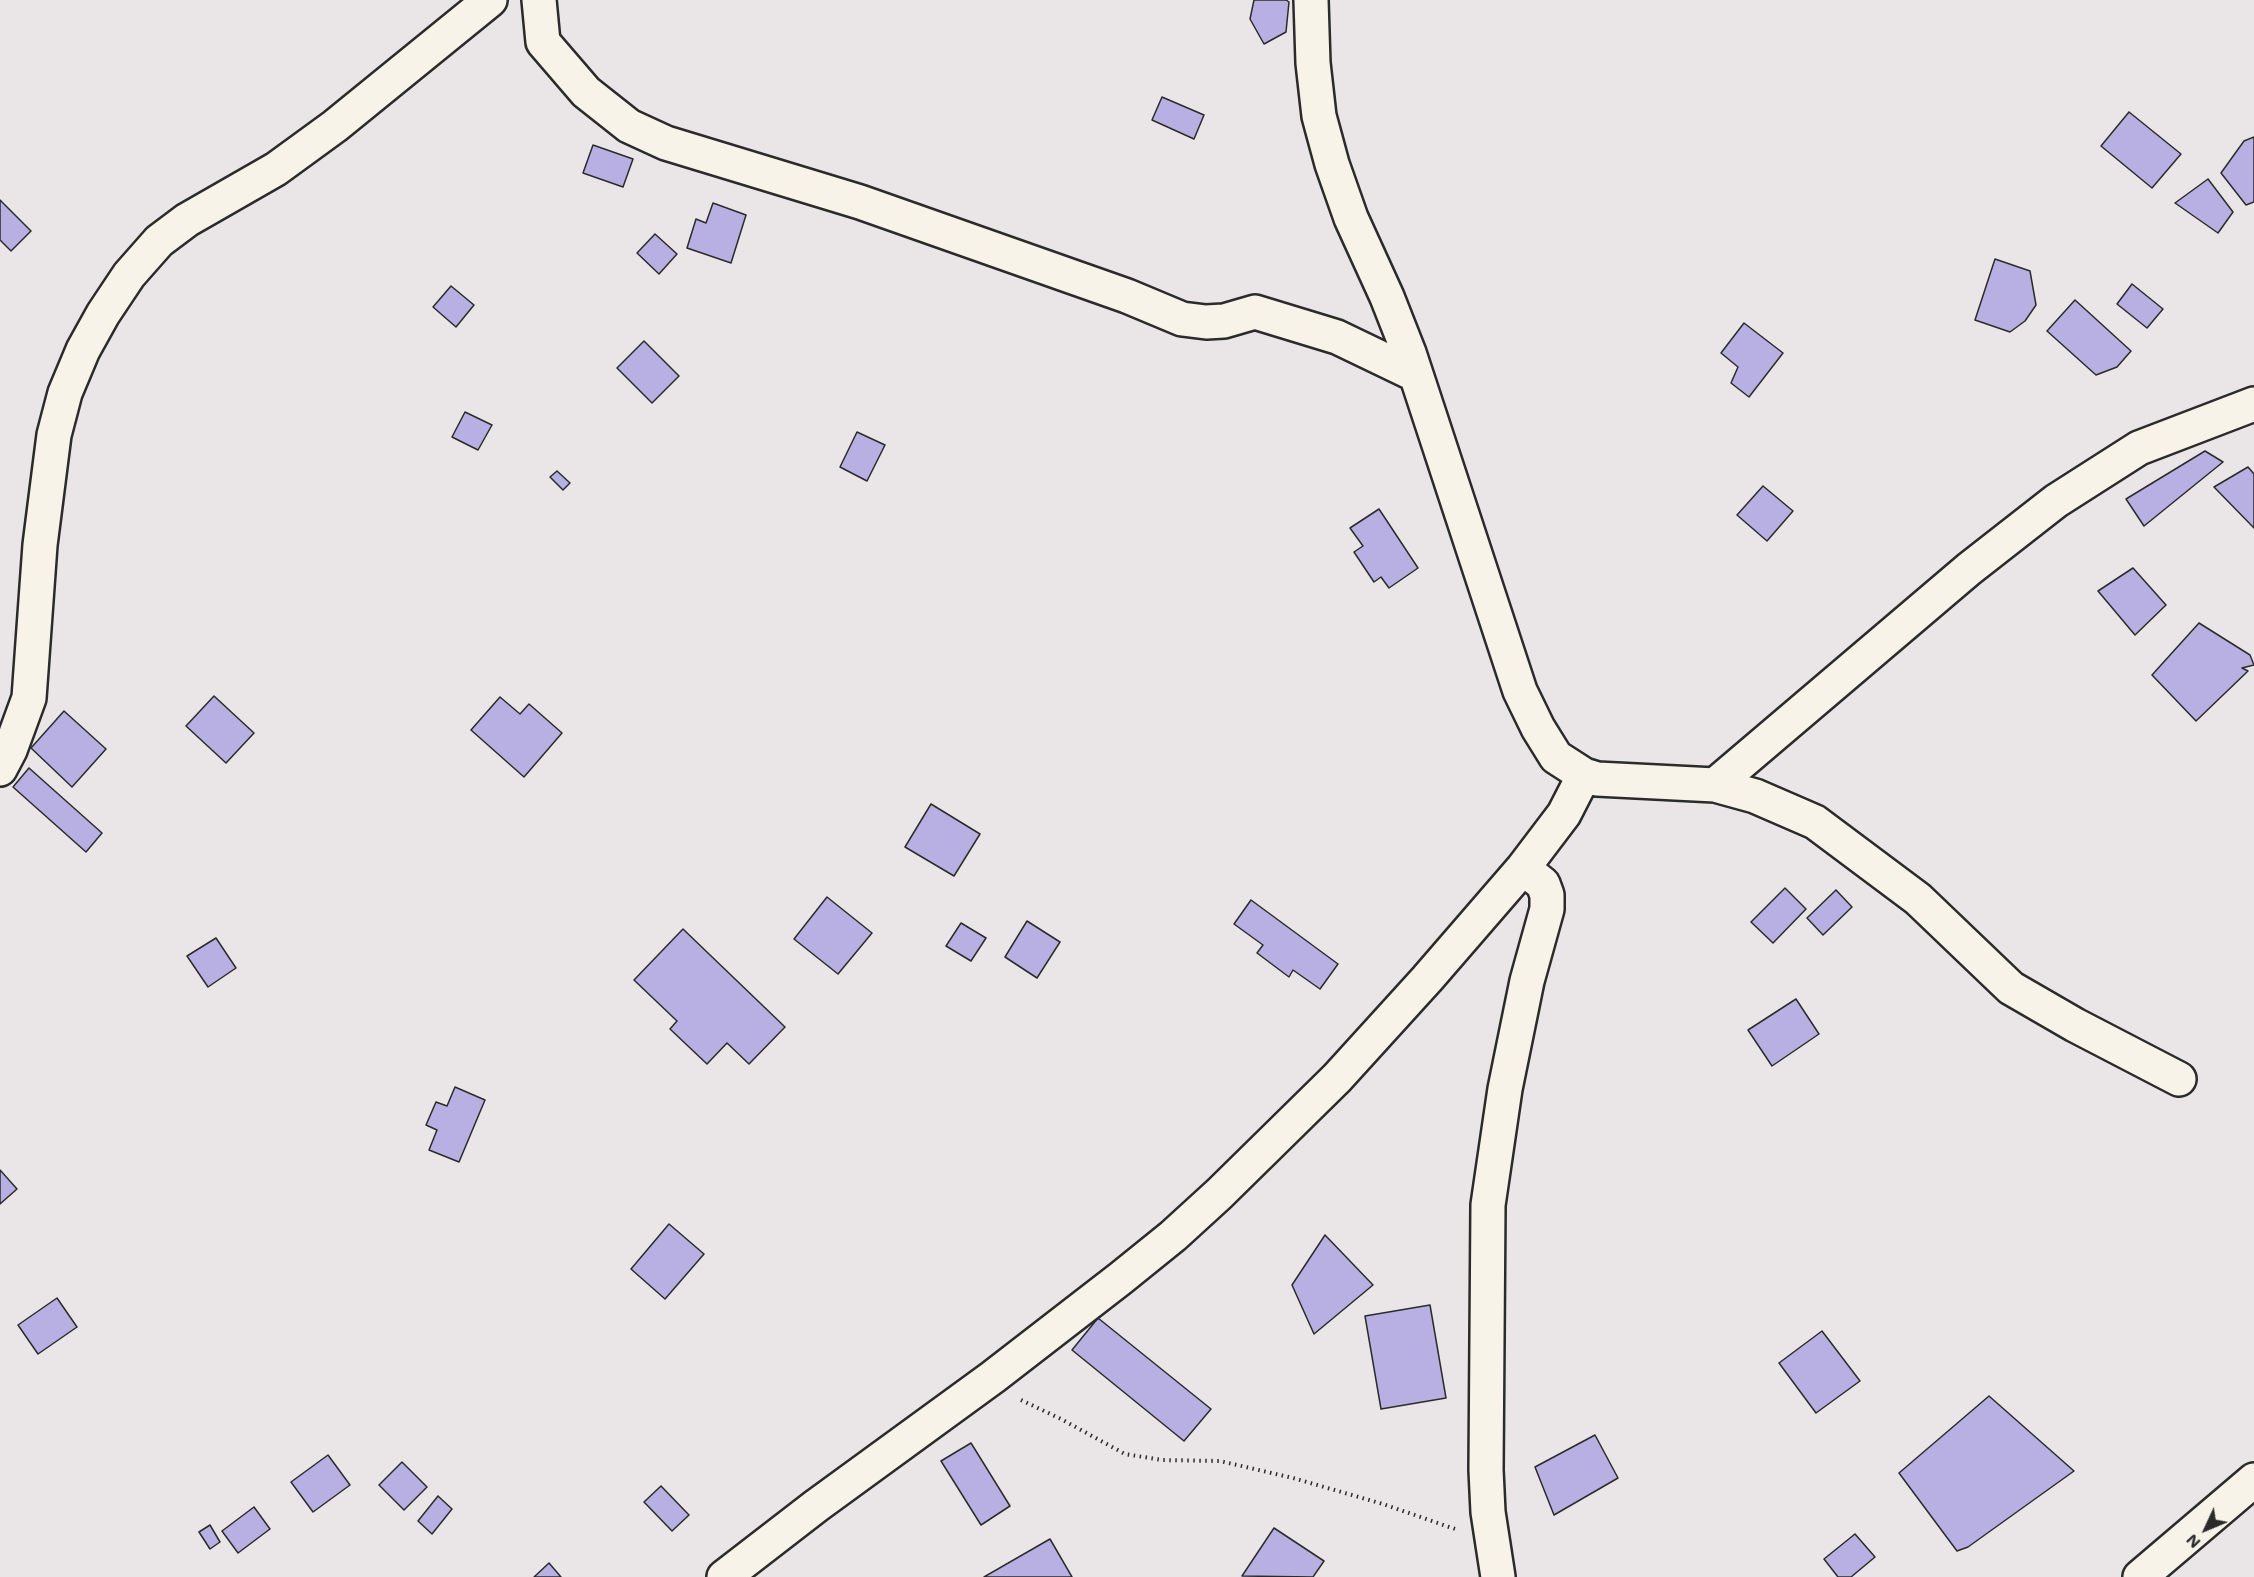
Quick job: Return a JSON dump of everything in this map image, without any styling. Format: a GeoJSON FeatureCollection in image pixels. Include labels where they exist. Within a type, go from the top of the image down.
{"type":"FeatureCollection","features":[{"type":"Feature","properties":{"kind":"street"},"geometry":{"type":"LineString","coordinates":[[0,769],[10,750],[29,698],[40,545],[54,435],[65,393],[83,350],[103,314],[129,275],[159,241],[187,220],[276,169],[328,132],[490,0]]}},
{"type":"Feature","properties":{"kind":"street"},"geometry":{"type":"LineString","coordinates":[[540,0],[543,42],[586,92],[629,126],[666,143],[860,202],[1127,296],[1182,319],[1206,322],[1224,321],[1255,312],[1337,337],[1416,375]]}},
{"type":"Feature","properties":{"kind":"street"},"geometry":{"type":"LineString","coordinates":[[1311,0],[1313,63],[1319,116],[1332,164],[1351,218],[1388,297],[1416,375],[1520,691],[1538,728],[1556,757],[1584,775],[1597,779],[1715,785],[1755,796],[1815,822],[1918,898],[2011,988],[2075,1025],[2180,1079]]}},
{"type":"Feature","properties":{"kind":"street"},"geometry":{"type":"LineString","coordinates":[[1715,785],[1969,569],[2056,501],[2139,448],[2254,404]]}},
{"type":"Feature","properties":{"kind":"street"},"geometry":{"type":"LineString","coordinates":[[724,1577],[1121,1278],[1173,1236],[1219,1194],[1337,1078],[1427,980],[1524,868],[1564,814],[1584,775]]}},
{"type":"Feature","properties":{"kind":"street"},"geometry":{"type":"LineString","coordinates":[[1498,1577],[1488,1512],[1486,1470],[1488,1205],[1504,1089],[1527,981],[1547,909],[1547,895],[1543,884],[1524,868]]}},
{"type":"Feature","properties":{"kind":"street"},"geometry":{"type":"LineString","coordinates":[[2140,1577],[2254,1480]]}},
{"type":"Feature","properties":{"kind":"path"},"geometry":{"type":"LineString","coordinates":[[984,1383],[1061,1419],[1125,1454],[1162,1460],[1220,1461],[1293,1478],[1383,1504],[1492,1542]]}},
{"type":"Feature","properties":{"kind":"building"},"geometry":{"type":"Polygon","coordinates":[[[1254,0],[1286,0],[1289,2],[1286,32],[1264,44],[1250,19],[1254,0]]]}},
{"type":"Feature","properties":{"kind":"building"},"geometry":{"type":"Polygon","coordinates":[[[1162,97],[1204,115],[1194,139],[1152,120],[1162,97]]]}},
{"type":"Feature","properties":{"kind":"building"},"geometry":{"type":"Polygon","coordinates":[[[2129,112],[2181,154],[2152,188],[2101,146],[2129,112]]]}},
{"type":"Feature","properties":{"kind":"building"},"geometry":{"type":"Polygon","coordinates":[[[2254,137],[2254,202],[2246,205],[2221,173],[2244,141],[2254,137]]]}},
{"type":"Feature","properties":{"kind":"building"},"geometry":{"type":"Polygon","coordinates":[[[593,145],[633,159],[623,187],[583,173],[593,145]]]}},
{"type":"Feature","properties":{"kind":"building"},"geometry":{"type":"Polygon","coordinates":[[[2208,179],[2233,212],[2218,233],[2175,203],[2208,179]]]}},
{"type":"Feature","properties":{"kind":"building"},"geometry":{"type":"Polygon","coordinates":[[[0,200],[31,231],[11,251],[0,240],[0,200]]]}},
{"type":"Feature","properties":{"kind":"building"},"geometry":{"type":"Polygon","coordinates":[[[713,203],[746,215],[731,263],[687,248],[696,219],[706,223],[713,203]]]}},
{"type":"Feature","properties":{"kind":"building"},"geometry":{"type":"Polygon","coordinates":[[[655,234],[677,254],[659,274],[637,253],[655,234]]]}},
{"type":"Feature","properties":{"kind":"building"},"geometry":{"type":"Polygon","coordinates":[[[1995,259],[2030,271],[2036,305],[2025,321],[2010,332],[1975,320],[1995,259]]]}},
{"type":"Feature","properties":{"kind":"building"},"geometry":{"type":"Polygon","coordinates":[[[2132,284],[2163,309],[2147,328],[2117,304],[2132,284]]]}},
{"type":"Feature","properties":{"kind":"building"},"geometry":{"type":"Polygon","coordinates":[[[451,286],[474,305],[456,327],[433,307],[451,286]]]}},
{"type":"Feature","properties":{"kind":"building"},"geometry":{"type":"Polygon","coordinates":[[[2075,300],[2131,351],[2117,367],[2096,375],[2047,331],[2075,300]]]}},
{"type":"Feature","properties":{"kind":"building"},"geometry":{"type":"Polygon","coordinates":[[[1744,323],[1783,353],[1749,397],[1731,383],[1738,367],[1721,353],[1744,323]]]}},
{"type":"Feature","properties":{"kind":"building"},"geometry":{"type":"Polygon","coordinates":[[[644,341],[679,376],[652,403],[617,368],[644,341]]]}},
{"type":"Feature","properties":{"kind":"building"},"geometry":{"type":"Polygon","coordinates":[[[465,412],[492,425],[478,450],[452,437],[465,412]]]}},
{"type":"Feature","properties":{"kind":"building"},"geometry":{"type":"Polygon","coordinates":[[[857,432],[885,445],[867,481],[840,467],[857,432]]]}},
{"type":"Feature","properties":{"kind":"building"},"geometry":{"type":"Polygon","coordinates":[[[2205,451],[2223,462],[2144,526],[2126,499],[2205,451]]]}},
{"type":"Feature","properties":{"kind":"building"},"geometry":{"type":"Polygon","coordinates":[[[2248,467],[2254,474],[2254,528],[2214,487],[2248,467]]]}},
{"type":"Feature","properties":{"kind":"building"},"geometry":{"type":"Polygon","coordinates":[[[557,471],[570,483],[563,490],[550,477],[557,471]]]}},
{"type":"Feature","properties":{"kind":"building"},"geometry":{"type":"Polygon","coordinates":[[[1763,486],[1793,511],[1767,541],[1737,515],[1763,486]]]}},
{"type":"Feature","properties":{"kind":"building"},"geometry":{"type":"Polygon","coordinates":[[[1379,509],[1418,568],[1389,588],[1381,577],[1374,582],[1354,552],[1363,546],[1350,528],[1379,509]]]}},
{"type":"Feature","properties":{"kind":"building"},"geometry":{"type":"Polygon","coordinates":[[[2133,568],[2166,605],[2135,635],[2098,591],[2133,568]]]}},
{"type":"Feature","properties":{"kind":"building"},"geometry":{"type":"Polygon","coordinates":[[[2199,623],[2250,655],[2254,665],[2242,668],[2248,671],[2196,721],[2152,675],[2199,623]]]}},
{"type":"Feature","properties":{"kind":"building"},"geometry":{"type":"Polygon","coordinates":[[[214,696],[254,733],[226,763],[186,726],[214,696]]]}},
{"type":"Feature","properties":{"kind":"building"},"geometry":{"type":"Polygon","coordinates":[[[500,697],[520,714],[529,704],[562,733],[524,777],[471,730],[500,697]]]}},
{"type":"Feature","properties":{"kind":"building"},"geometry":{"type":"Polygon","coordinates":[[[64,711],[106,749],[72,787],[31,748],[64,711]]]}},
{"type":"Feature","properties":{"kind":"building"},"geometry":{"type":"Polygon","coordinates":[[[29,768],[102,833],[86,852],[13,787],[29,768]]]}},
{"type":"Feature","properties":{"kind":"building"},"geometry":{"type":"Polygon","coordinates":[[[931,804],[980,834],[954,876],[905,847],[931,804]]]}},
{"type":"Feature","properties":{"kind":"building"},"geometry":{"type":"Polygon","coordinates":[[[1785,888],[1806,909],[1773,943],[1751,922],[1785,888]]]}},
{"type":"Feature","properties":{"kind":"building"},"geometry":{"type":"Polygon","coordinates":[[[1836,890],[1852,907],[1823,935],[1807,918],[1836,890]]]}},
{"type":"Feature","properties":{"kind":"building"},"geometry":{"type":"Polygon","coordinates":[[[827,897],[872,933],[838,974],[794,939],[827,897]]]}},
{"type":"Feature","properties":{"kind":"building"},"geometry":{"type":"Polygon","coordinates":[[[1251,900],[1338,964],[1320,989],[1293,970],[1289,977],[1257,953],[1263,945],[1234,924],[1251,900]]]}},
{"type":"Feature","properties":{"kind":"building"},"geometry":{"type":"Polygon","coordinates":[[[1027,921],[1060,942],[1037,978],[1005,957],[1027,921]]]}},
{"type":"Feature","properties":{"kind":"building"},"geometry":{"type":"Polygon","coordinates":[[[961,923],[986,938],[971,961],[946,946],[961,923]]]}},
{"type":"Feature","properties":{"kind":"building"},"geometry":{"type":"Polygon","coordinates":[[[683,929],[785,1027],[749,1064],[727,1043],[707,1064],[670,1029],[677,1021],[634,980],[683,929]]]}},
{"type":"Feature","properties":{"kind":"building"},"geometry":{"type":"Polygon","coordinates":[[[216,938],[236,968],[208,987],[187,956],[216,938]]]}},
{"type":"Feature","properties":{"kind":"building"},"geometry":{"type":"Polygon","coordinates":[[[1796,999],[1819,1034],[1772,1066],[1748,1030],[1796,999]]]}},
{"type":"Feature","properties":{"kind":"building"},"geometry":{"type":"Polygon","coordinates":[[[455,1087],[485,1100],[459,1162],[429,1150],[437,1130],[426,1125],[436,1102],[447,1106],[455,1087]]]}},
{"type":"Feature","properties":{"kind":"building"},"geometry":{"type":"Polygon","coordinates":[[[0,1170],[17,1189],[0,1204],[0,1170]]]}},
{"type":"Feature","properties":{"kind":"building"},"geometry":{"type":"Polygon","coordinates":[[[669,1224],[704,1254],[665,1299],[631,1269],[669,1224]]]}},
{"type":"Feature","properties":{"kind":"building"},"geometry":{"type":"Polygon","coordinates":[[[1325,1235],[1373,1285],[1314,1334],[1292,1285],[1325,1235]]]}},
{"type":"Feature","properties":{"kind":"building"},"geometry":{"type":"Polygon","coordinates":[[[57,1298],[77,1327],[38,1354],[18,1325],[57,1298]]]}},
{"type":"Feature","properties":{"kind":"building"},"geometry":{"type":"Polygon","coordinates":[[[1430,1305],[1446,1398],[1381,1409],[1365,1316],[1430,1305]]]}},
{"type":"Feature","properties":{"kind":"building"},"geometry":{"type":"Polygon","coordinates":[[[1098,1318],[1211,1409],[1184,1441],[1072,1350],[1098,1318]]]}},
{"type":"Feature","properties":{"kind":"building"},"geometry":{"type":"Polygon","coordinates":[[[1822,1331],[1860,1381],[1816,1413],[1779,1363],[1822,1331]]]}},
{"type":"Feature","properties":{"kind":"building"},"geometry":{"type":"Polygon","coordinates":[[[1989,1396],[2074,1471],[1968,1547],[1957,1551],[1899,1473],[1989,1396]]]}},
{"type":"Feature","properties":{"kind":"building"},"geometry":{"type":"Polygon","coordinates":[[[1595,1435],[1618,1478],[1554,1515],[1535,1467],[1595,1435]]]}},
{"type":"Feature","properties":{"kind":"building"},"geometry":{"type":"Polygon","coordinates":[[[971,1443],[1010,1506],[981,1525],[941,1461],[971,1443]]]}},
{"type":"Feature","properties":{"kind":"building"},"geometry":{"type":"Polygon","coordinates":[[[328,1455],[350,1485],[313,1512],[291,1482],[328,1455]]]}},
{"type":"Feature","properties":{"kind":"building"},"geometry":{"type":"Polygon","coordinates":[[[402,1462],[427,1487],[404,1510],[379,1485],[402,1462]]]}},
{"type":"Feature","properties":{"kind":"building"},"geometry":{"type":"Polygon","coordinates":[[[661,1486],[689,1515],[672,1531],[644,1502],[661,1486]]]}},
{"type":"Feature","properties":{"kind":"building"},"geometry":{"type":"Polygon","coordinates":[[[438,1496],[452,1509],[432,1534],[418,1521],[438,1496]]]}},
{"type":"Feature","properties":{"kind":"building"},"geometry":{"type":"Polygon","coordinates":[[[254,1507],[270,1529],[238,1553],[222,1531],[254,1507]]]}},
{"type":"Feature","properties":{"kind":"building"},"geometry":{"type":"Polygon","coordinates":[[[210,1525],[220,1542],[210,1549],[199,1532],[210,1525]]]}},
{"type":"Feature","properties":{"kind":"building"},"geometry":{"type":"Polygon","coordinates":[[[1274,1528],[1324,1561],[1313,1577],[1242,1576],[1274,1528]]]}},
{"type":"Feature","properties":{"kind":"building"},"geometry":{"type":"Polygon","coordinates":[[[1855,1534],[1875,1557],[1851,1577],[1838,1577],[1824,1559],[1855,1534]]]}},
{"type":"Feature","properties":{"kind":"building"},"geometry":{"type":"Polygon","coordinates":[[[1050,1539],[1072,1577],[984,1577],[1050,1539]]]}},
{"type":"Feature","properties":{"kind":"building"},"geometry":{"type":"Polygon","coordinates":[[[549,1563],[561,1577],[534,1577],[549,1563]]]}}]}
